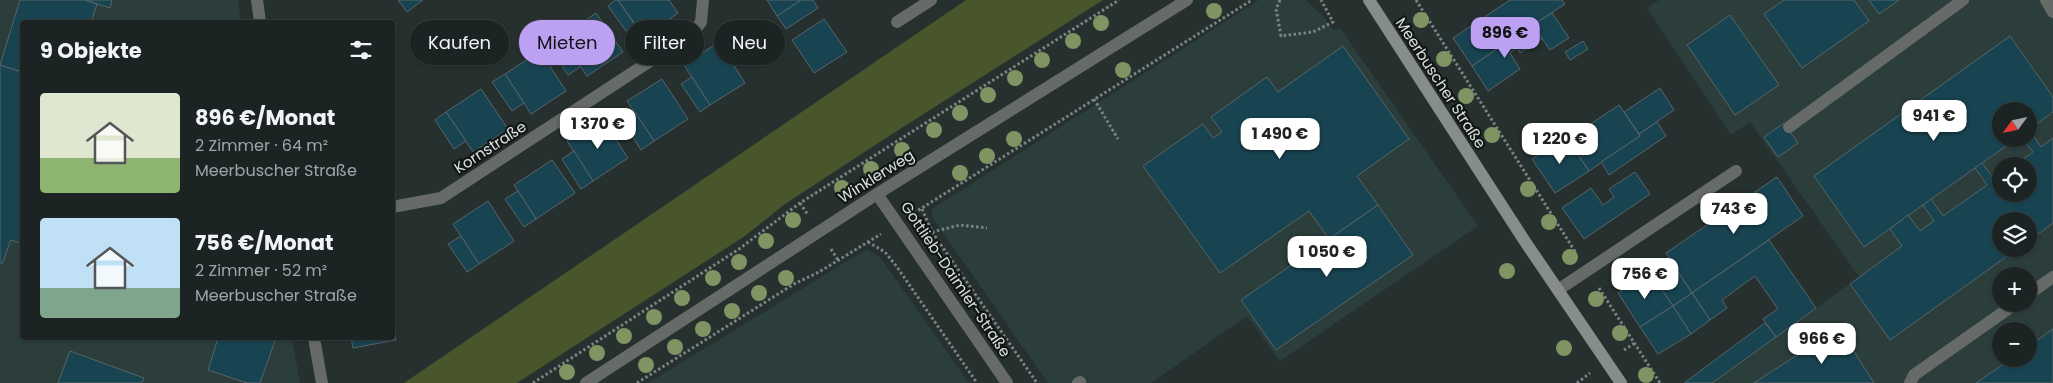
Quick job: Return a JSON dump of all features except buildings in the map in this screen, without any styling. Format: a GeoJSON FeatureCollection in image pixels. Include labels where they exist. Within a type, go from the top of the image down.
{"type":"FeatureCollection","features":[{"type":"Feature","properties":{"kind":"main road","name":"Meerbuscher Straße"},"geometry":{"type":"LineString","coordinates":[[1369,0],[1558,290],[1621,383]]}},
{"type":"Feature","properties":{"kind":"street"},"geometry":{"type":"LineString","coordinates":[[257,0],[260,20]]}},
{"type":"Feature","properties":{"kind":"street","name":"Kornstraße"},"geometry":{"type":"LineString","coordinates":[[395,206],[441,198],[693,33],[701,22],[703,0]]}},
{"type":"Feature","properties":{"kind":"street"},"geometry":{"type":"LineString","coordinates":[[897,22],[931,0]]}},
{"type":"Feature","properties":{"kind":"street","name":"Winklerweg"},"geometry":{"type":"LineString","coordinates":[[586,383],[877,194],[1187,0]]}},
{"type":"Feature","properties":{"kind":"street"},"geometry":{"type":"LineString","coordinates":[[1789,127],[1963,0]]}},
{"type":"Feature","properties":{"kind":"street"},"geometry":{"type":"LineString","coordinates":[[2046,0],[2053,12]]}},
{"type":"Feature","properties":{"kind":"street"},"geometry":{"type":"LineString","coordinates":[[1558,290],[1736,171]]}},
{"type":"Feature","properties":{"kind":"street","name":"Gottlieb-Daimler-Straße"},"geometry":{"type":"LineString","coordinates":[[877,194],[1007,383]]}},
{"type":"Feature","properties":{"kind":"street"},"geometry":{"type":"LineString","coordinates":[[2037,288],[2053,277]]}},
{"type":"Feature","properties":{"kind":"street"},"geometry":{"type":"LineString","coordinates":[[1910,383],[1914,375],[2004,312]]}},
{"type":"Feature","properties":{"kind":"street"},"geometry":{"type":"LineString","coordinates":[[314,340],[322,383]]}},
{"type":"Feature","properties":{"kind":"path"},"geometry":{"type":"LineString","coordinates":[[533,383],[739,249],[800,203],[1119,0]]}},
{"type":"Feature","properties":{"kind":"path"},"geometry":{"type":"LineString","coordinates":[[636,383],[794,284],[818,272],[898,224],[1252,0]]}},
{"type":"Feature","properties":{"kind":"path"},"geometry":{"type":"LineString","coordinates":[[1280,0],[1276,9],[1281,36],[1313,32],[1333,22],[1321,0]]}},
{"type":"Feature","properties":{"kind":"path"},"geometry":{"type":"LineString","coordinates":[[1416,0],[1660,383]]}},
{"type":"Feature","properties":{"kind":"path"},"geometry":{"type":"LineString","coordinates":[[1094,100],[1118,139]]}},
{"type":"Feature","properties":{"kind":"path"},"geometry":{"type":"LineString","coordinates":[[922,208],[932,232],[1038,383]]}},
{"type":"Feature","properties":{"kind":"path"},"geometry":{"type":"LineString","coordinates":[[932,232],[960,224],[987,228]]}},
{"type":"Feature","properties":{"kind":"path"},"geometry":{"type":"LineString","coordinates":[[868,242],[885,252],[977,383]]}},
{"type":"Feature","properties":{"kind":"shaded area"},"geometry":{"type":"Polygon","coordinates":[[[0,0],[238,0],[241,20],[20,20],[20,340],[292,340],[300,383],[0,383],[0,0]]]}},
{"type":"Feature","properties":{"kind":"shaded area"},"geometry":{"type":"Polygon","coordinates":[[[1259,0],[1306,0],[1325,18],[1333,30],[1340,28],[1478,226],[1280,361],[1247,316],[1151,383],[1048,383],[932,217],[932,209],[1259,0]]]}},
{"type":"Feature","properties":{"kind":"shaded area"},"geometry":{"type":"Polygon","coordinates":[[[1659,0],[2053,0],[2053,383],[1712,383],[1859,277],[1750,122],[1731,135],[1647,8],[1659,0]]]}},
{"type":"Feature","properties":{"kind":"shaded area"},"geometry":{"type":"Polygon","coordinates":[[[867,249],[880,257],[969,383],[648,383],[867,249]]]}},
{"type":"Feature","properties":{"kind":"green space"},"geometry":{"type":"Polygon","coordinates":[[[966,0],[1103,0],[785,204],[745,236],[517,383],[404,383],[966,0]]]}}]}
